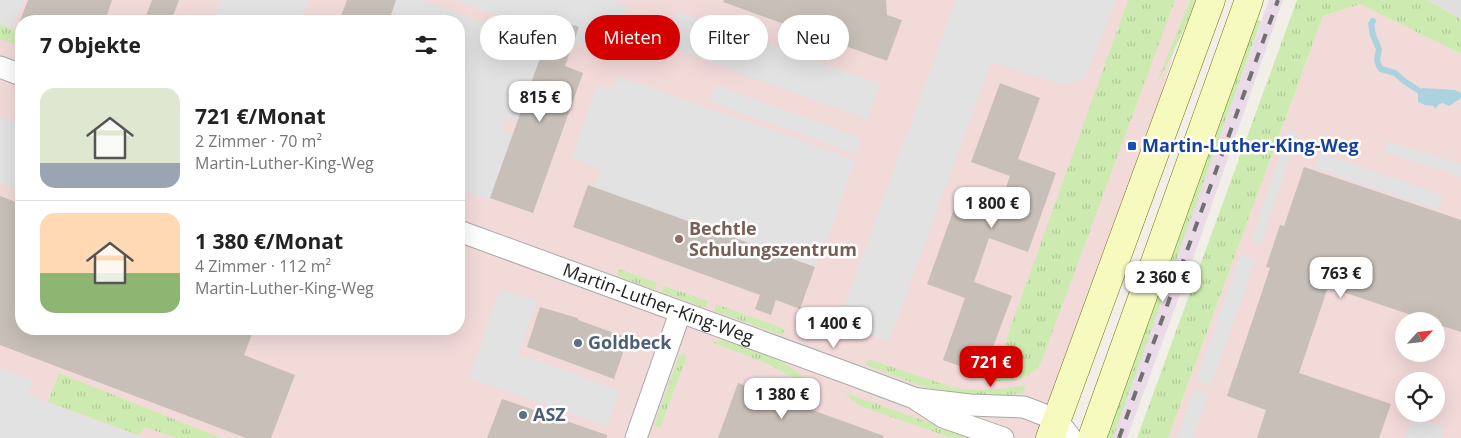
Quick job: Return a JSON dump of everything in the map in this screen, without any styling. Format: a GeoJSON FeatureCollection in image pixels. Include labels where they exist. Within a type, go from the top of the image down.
{"type":"FeatureCollection","features":[{"type":"Feature","properties":{"kind":"main road"},"geometry":{"type":"LineString","coordinates":[[1059,432],[1211,0]]}},
{"type":"Feature","properties":{"kind":"main road"},"geometry":{"type":"LineString","coordinates":[[1092,438],[1249,0]]}},
{"type":"Feature","properties":{"kind":"street"},"geometry":{"type":"LineString","coordinates":[[0,67],[15,73]]}},
{"type":"Feature","properties":{"kind":"street","name":"Martin-Luther-King-Weg"},"geometry":{"type":"LineString","coordinates":[[465,233],[914,398],[970,405],[1024,407],[1059,432]]}},
{"type":"Feature","properties":{"kind":"street"},"geometry":{"type":"LineString","coordinates":[[636,438],[680,313]]}},
{"type":"Feature","properties":{"kind":"street","name":"Martin-Luther-King-Weg"},"geometry":{"type":"LineString","coordinates":[[914,398],[943,417],[1003,438]]}},
{"type":"Feature","properties":{"kind":"shaded area"},"geometry":{"type":"Polygon","coordinates":[[[0,0],[1189,0],[1149,136],[1036,438],[0,438],[0,0]]]}},
{"type":"Feature","properties":{"kind":"shaded area"},"geometry":{"type":"Polygon","coordinates":[[[0,0],[24,0],[18,15],[15,15],[13,29],[0,24],[0,0]]]}},
{"type":"Feature","properties":{"kind":"shaded area"},"geometry":{"type":"Polygon","coordinates":[[[221,0],[309,0],[303,15],[216,15],[221,0]]]}},
{"type":"Feature","properties":{"kind":"shaded area"},"geometry":{"type":"Polygon","coordinates":[[[396,0],[423,0],[465,15],[391,15],[396,0]]]}},
{"type":"Feature","properties":{"kind":"shaded area"},"geometry":{"type":"Polygon","coordinates":[[[456,0],[613,0],[627,5],[623,15],[585,15],[585,46],[575,43],[575,15],[498,15],[456,0]]]}},
{"type":"Feature","properties":{"kind":"shaded area"},"geometry":{"type":"Polygon","coordinates":[[[956,0],[1116,0],[1085,78],[1066,85],[991,62],[889,341],[838,323],[956,0]]]}},
{"type":"Feature","properties":{"kind":"shaded area"},"geometry":{"type":"Polygon","coordinates":[[[1269,0],[1283,0],[1193,259],[1127,438],[1112,438],[1269,0]]]}},
{"type":"Feature","properties":{"kind":"shaded area"},"geometry":{"type":"Polygon","coordinates":[[[1427,0],[1461,0],[1461,19],[1427,0]]]}},
{"type":"Feature","properties":{"kind":"shaded area"},"geometry":{"type":"Polygon","coordinates":[[[1360,4],[1461,54],[1461,438],[1168,438],[1323,16],[1360,4]]]}},
{"type":"Feature","properties":{"kind":"shaded area"},"geometry":{"type":"Polygon","coordinates":[[[677,11],[690,16],[690,55],[680,51],[680,15],[676,15],[677,11]]]}},
{"type":"Feature","properties":{"kind":"shaded area"},"geometry":{"type":"Polygon","coordinates":[[[465,15],[480,21],[480,60],[539,60],[518,121],[506,117],[501,130],[513,135],[490,200],[465,191],[465,15]]]}},
{"type":"Feature","properties":{"kind":"shaded area"},"geometry":{"type":"Polygon","coordinates":[[[768,44],[778,47],[778,60],[813,60],[880,84],[867,119],[704,60],[768,60],[768,44]]]}},
{"type":"Feature","properties":{"kind":"shaded area"},"geometry":{"type":"Polygon","coordinates":[[[618,76],[855,160],[831,230],[815,267],[593,187],[600,169],[572,158],[597,85],[612,90],[618,76]]]}},
{"type":"Feature","properties":{"kind":"shaded area"},"geometry":{"type":"Polygon","coordinates":[[[715,85],[862,138],[856,154],[709,101],[715,85]]]}},
{"type":"Feature","properties":{"kind":"shaded area"},"geometry":{"type":"Polygon","coordinates":[[[0,117],[15,123],[15,188],[0,183],[0,117]]]}},
{"type":"Feature","properties":{"kind":"shaded area"},"geometry":{"type":"Polygon","coordinates":[[[1289,129],[1298,132],[1261,244],[1251,241],[1289,129]]]}},
{"type":"Feature","properties":{"kind":"shaded area"},"geometry":{"type":"Polygon","coordinates":[[[1388,141],[1461,164],[1461,177],[1384,152],[1388,141]]]}},
{"type":"Feature","properties":{"kind":"shaded area"},"geometry":{"type":"Polygon","coordinates":[[[1320,153],[1443,195],[1438,210],[1315,168],[1320,153]]]}},
{"type":"Feature","properties":{"kind":"shaded area"},"geometry":{"type":"Polygon","coordinates":[[[1241,254],[1256,259],[1211,385],[1196,380],[1241,254]]]}},
{"type":"Feature","properties":{"kind":"shaded area"},"geometry":{"type":"Polygon","coordinates":[[[500,289],[537,301],[518,354],[619,390],[607,426],[469,378],[500,289]]]}},
{"type":"Feature","properties":{"kind":"shaded area"},"geometry":{"type":"Polygon","coordinates":[[[0,368],[33,380],[28,395],[143,438],[0,438],[0,368]]]}},
{"type":"Feature","properties":{"kind":"shaded area"},"geometry":{"type":"Polygon","coordinates":[[[1194,389],[1208,394],[1193,438],[1177,438],[1194,389]]]}},
{"type":"Feature","properties":{"kind":"shaded area"},"geometry":{"type":"Polygon","coordinates":[[[1411,422],[1430,422],[1445,427],[1441,438],[1405,438],[1411,422]]]}},
{"type":"Feature","properties":{"kind":"green space"},"geometry":{"type":"Polygon","coordinates":[[[1128,0],[1175,0],[1041,363],[1026,376],[1015,380],[991,382],[1128,0]]]}},
{"type":"Feature","properties":{"kind":"green space"},"geometry":{"type":"Polygon","coordinates":[[[1190,0],[1199,0],[1159,80],[1158,79],[1190,0]]]}},
{"type":"Feature","properties":{"kind":"green space"},"geometry":{"type":"Polygon","coordinates":[[[1297,0],[1427,0],[1461,19],[1461,54],[1360,4],[1323,16],[1168,438],[1137,438],[1297,0]]]}},
{"type":"Feature","properties":{"kind":"green space"},"geometry":{"type":"Polygon","coordinates":[[[1254,19],[1261,21],[1113,438],[1105,438],[1254,19]]]}},
{"type":"Feature","properties":{"kind":"green space"},"geometry":{"type":"Polygon","coordinates":[[[0,25],[15,31],[15,44],[0,39],[0,25]]]}},
{"type":"Feature","properties":{"kind":"green space"},"geometry":{"type":"Polygon","coordinates":[[[619,269],[657,283],[655,290],[617,276],[619,269]]]}},
{"type":"Feature","properties":{"kind":"green space"},"geometry":{"type":"Polygon","coordinates":[[[664,286],[708,301],[706,308],[661,292],[664,286]]]}},
{"type":"Feature","properties":{"kind":"green space"},"geometry":{"type":"Polygon","coordinates":[[[716,304],[785,329],[782,335],[714,311],[716,304]]]}},
{"type":"Feature","properties":{"kind":"green space"},"geometry":{"type":"Polygon","coordinates":[[[719,340],[759,351],[784,363],[796,371],[816,390],[766,363],[711,342],[719,340]]]}},
{"type":"Feature","properties":{"kind":"green space"},"geometry":{"type":"Polygon","coordinates":[[[682,353],[687,355],[660,428],[654,425],[678,358],[682,353]]]}},
{"type":"Feature","properties":{"kind":"green space"},"geometry":{"type":"Polygon","coordinates":[[[868,359],[960,389],[988,390],[1026,385],[1023,393],[982,397],[957,395],[923,386],[865,365],[868,359]]]}},
{"type":"Feature","properties":{"kind":"green space"},"geometry":{"type":"Polygon","coordinates":[[[59,373],[221,438],[176,438],[144,427],[139,435],[48,402],[59,373]]]}},
{"type":"Feature","properties":{"kind":"green space"},"geometry":{"type":"Polygon","coordinates":[[[845,393],[973,438],[952,438],[863,407],[845,393]]]}},
{"type":"Feature","properties":{"kind":"water"},"geometry":{"type":"Polygon","coordinates":[[[1423,88],[1455,90],[1461,93],[1461,98],[1449,106],[1443,103],[1439,104],[1435,109],[1434,106],[1418,102],[1418,90],[1423,88]]]}},
{"type":"Feature","properties":{"kind":"building"},"geometry":{"type":"Polygon","coordinates":[[[28,0],[112,0],[107,15],[22,15],[28,0]]]}},
{"type":"Feature","properties":{"kind":"building"},"geometry":{"type":"Polygon","coordinates":[[[152,0],[179,0],[173,15],[146,15],[152,0]]]}},
{"type":"Feature","properties":{"kind":"building"},"geometry":{"type":"Polygon","coordinates":[[[347,0],[396,0],[391,15],[341,15],[347,0]]]}},
{"type":"Feature","properties":{"kind":"building"},"geometry":{"type":"Polygon","coordinates":[[[724,0],[886,0],[887,15],[902,20],[887,61],[849,47],[849,15],[778,15],[778,22],[768,18],[768,15],[759,15],[723,2],[724,0]]]}},
{"type":"Feature","properties":{"kind":"building"},"geometry":{"type":"Polygon","coordinates":[[[575,26],[579,27],[575,38],[575,26]]]}},
{"type":"Feature","properties":{"kind":"building"},"geometry":{"type":"Polygon","coordinates":[[[539,60],[567,60],[565,66],[583,73],[533,213],[490,198],[539,60]]]}},
{"type":"Feature","properties":{"kind":"building"},"geometry":{"type":"Polygon","coordinates":[[[1000,83],[1040,98],[1018,159],[1056,173],[1028,252],[989,238],[974,282],[1012,296],[983,374],[943,360],[965,298],[927,284],[955,206],[994,220],[1010,176],[971,162],[1000,83]]]}},
{"type":"Feature","properties":{"kind":"building"},"geometry":{"type":"Polygon","coordinates":[[[1304,167],[1461,220],[1461,332],[1445,327],[1445,312],[1402,312],[1328,287],[1299,373],[1391,404],[1379,438],[1257,438],[1266,410],[1227,396],[1270,268],[1266,267],[1280,225],[1284,226],[1304,167]]]}},
{"type":"Feature","properties":{"kind":"building"},"geometry":{"type":"Polygon","coordinates":[[[588,185],[815,267],[800,309],[776,300],[771,315],[755,309],[760,295],[573,227],[588,185]]]}},
{"type":"Feature","properties":{"kind":"building"},"geometry":{"type":"Polygon","coordinates":[[[0,196],[15,202],[15,335],[252,335],[244,355],[295,375],[271,438],[246,438],[0,345],[0,196]]]}},
{"type":"Feature","properties":{"kind":"building","name":"Goldbeck"},"geometry":{"type":"Polygon","coordinates":[[[540,307],[578,318],[578,320],[628,338],[614,379],[527,347],[540,307]]]}},
{"type":"Feature","properties":{"kind":"building"},"geometry":{"type":"Polygon","coordinates":[[[738,383],[884,436],[883,438],[718,438],[738,383]]]}},
{"type":"Feature","properties":{"kind":"building","name":"ASZ"},"geometry":{"type":"Polygon","coordinates":[[[502,399],[607,435],[607,438],[487,438],[502,399]]]}},
{"type":"Feature","properties":{"kind":"waterway"},"geometry":{"type":"LineString","coordinates":[[1373,21],[1371,24],[1379,49],[1377,60],[1379,66],[1381,69],[1395,73],[1418,90]]}},
{"type":"Feature","properties":{"kind":"railway"},"geometry":{"type":"LineString","coordinates":[[1119,438],[1278,0]]}},
{"type":"Feature","properties":{"kind":"place","name":"Martin-Luther-King-Weg"},"geometry":{"type":"Point","coordinates":[1132,146]}},
{"type":"Feature","properties":{"kind":"place","name":"Bechtle Schulungszentrum"},"geometry":{"type":"Point","coordinates":[679,239]}},
{"type":"Feature","properties":{"kind":"place","name":"Goldbeck"},"geometry":{"type":"Point","coordinates":[578,343]}},
{"type":"Feature","properties":{"kind":"place","name":"ASZ"},"geometry":{"type":"Point","coordinates":[523,415]}}]}
